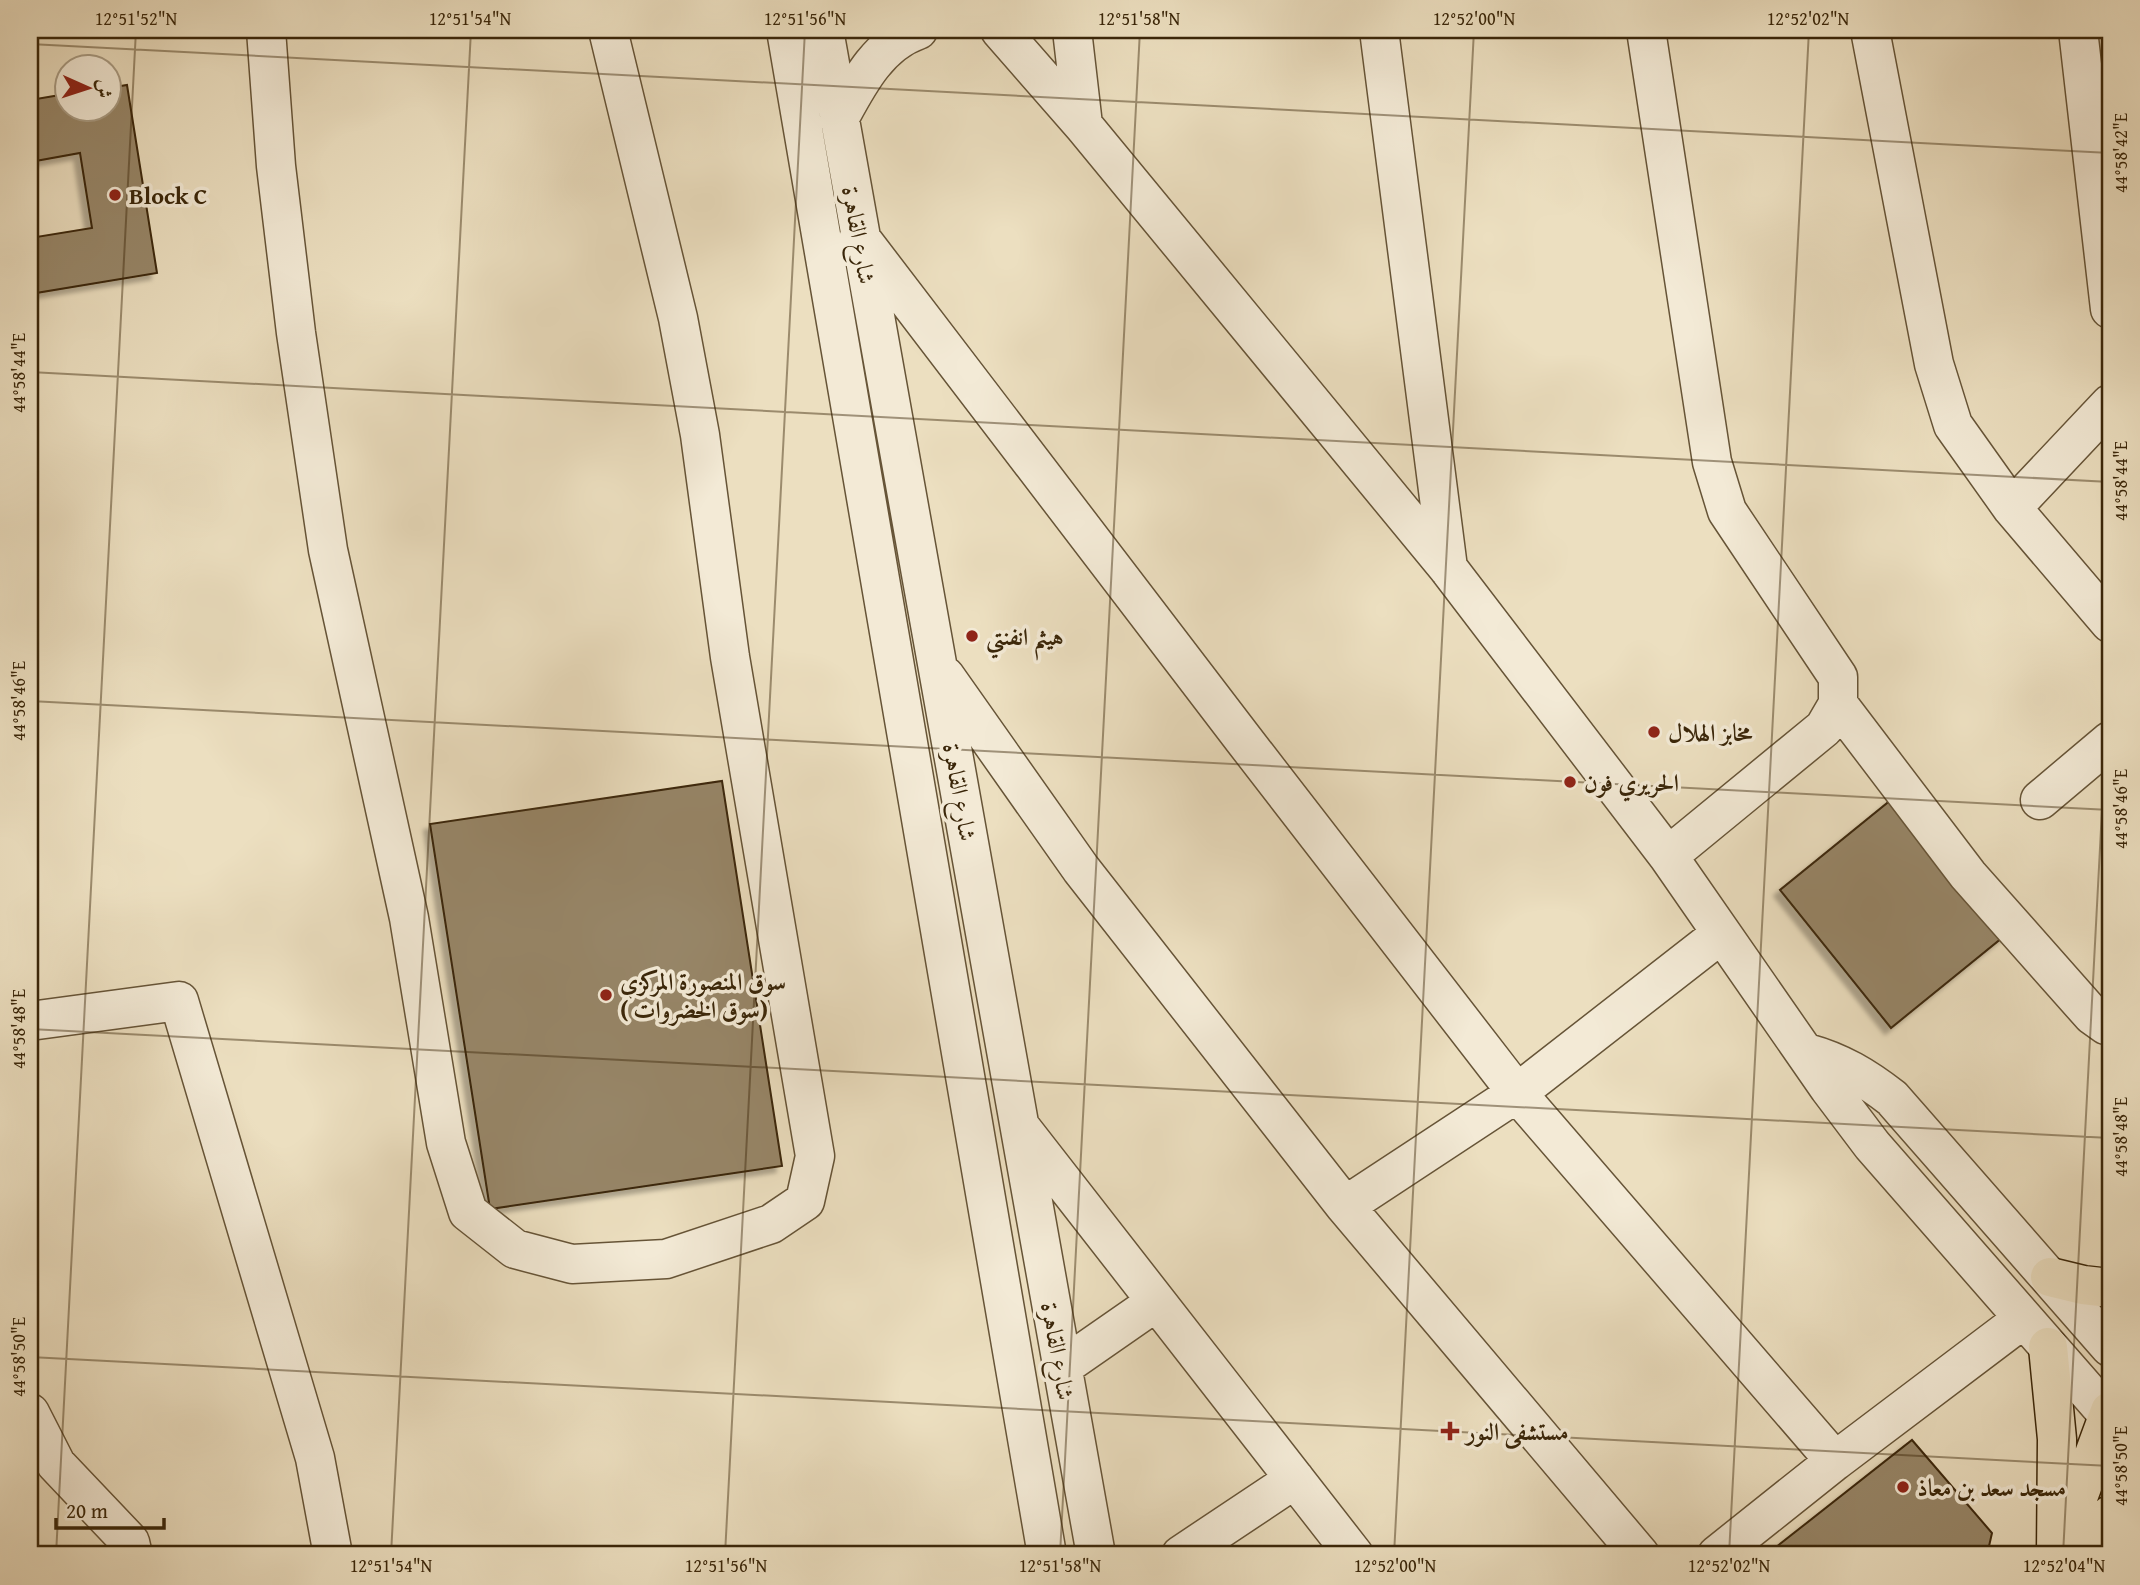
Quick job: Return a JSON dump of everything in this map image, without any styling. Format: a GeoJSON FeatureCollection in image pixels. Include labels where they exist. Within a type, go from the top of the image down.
{"type":"FeatureCollection","features":[{"type":"Feature","properties":{"kind":"main road"},"geometry":{"type":"LineString","coordinates":[[2050,1277],[2110,1288]]}},
{"type":"Feature","properties":{"kind":"main road"},"geometry":{"type":"LineString","coordinates":[[2048,1347],[2064,1555]]}},
{"type":"Feature","properties":{"kind":"main road"},"geometry":{"type":"LineString","coordinates":[[2064,1555],[2071,1521],[2110,1414]]}},
{"type":"Feature","properties":{"kind":"main road"},"geometry":{"type":"LineString","coordinates":[[2064,1555],[2110,1515]]}},
{"type":"Feature","properties":{"kind":"street"},"geometry":{"type":"LineString","coordinates":[[266,30],[276,166],[296,333],[328,550],[409,918],[446,1143],[468,1212],[515,1249],[572,1264],[666,1259],[771,1224],[806,1201],[815,1156],[730,657],[700,435],[678,318],[608,30]]}},
{"type":"Feature","properties":{"kind":"street","name":"شارع القاهرة"},"geometry":{"type":"LineString","coordinates":[[786,30],[1047,1555]]}},
{"type":"Feature","properties":{"kind":"street","name":"شارع القاهرة"},"geometry":{"type":"LineString","coordinates":[[824,30],[1096,1555]]}},
{"type":"Feature","properties":{"kind":"street"},"geometry":{"type":"LineString","coordinates":[[839,119],[865,71],[901,36],[918,30]]}},
{"type":"Feature","properties":{"kind":"street"},"geometry":{"type":"LineString","coordinates":[[1000,30],[1083,125],[1448,568],[1668,856],[1829,1088],[1872,1145],[2023,1319],[2110,1414]]}},
{"type":"Feature","properties":{"kind":"street"},"geometry":{"type":"LineString","coordinates":[[1072,30],[1083,125]]}},
{"type":"Feature","properties":{"kind":"street"},"geometry":{"type":"LineString","coordinates":[[1379,30],[1448,568]]}},
{"type":"Feature","properties":{"kind":"street"},"geometry":{"type":"LineString","coordinates":[[1646,30],[1712,463],[1727,511],[1838,677],[1838,704],[1824,728],[1668,856]]}},
{"type":"Feature","properties":{"kind":"street"},"geometry":{"type":"LineString","coordinates":[[1870,30],[1937,376],[1953,425],[2012,508],[2110,623]]}},
{"type":"Feature","properties":{"kind":"street"},"geometry":{"type":"LineString","coordinates":[[2078,30],[2110,310]]}},
{"type":"Feature","properties":{"kind":"street"},"geometry":{"type":"LineString","coordinates":[[859,236],[1517,1093],[1835,1461]]}},
{"type":"Feature","properties":{"kind":"street"},"geometry":{"type":"LineString","coordinates":[[2012,508],[2110,404]]}},
{"type":"Feature","properties":{"kind":"street"},"geometry":{"type":"LineString","coordinates":[[938,665],[1081,869],[1345,1206],[1640,1555]]}},
{"type":"Feature","properties":{"kind":"street"},"geometry":{"type":"LineString","coordinates":[[1838,704],[1968,875],[2092,1015],[2110,1025]]}},
{"type":"Feature","properties":{"kind":"street"},"geometry":{"type":"LineString","coordinates":[[2040,800],[2110,741]]}},
{"type":"Feature","properties":{"kind":"street"},"geometry":{"type":"LineString","coordinates":[[1345,1206],[1517,1093],[1721,934]]}},
{"type":"Feature","properties":{"kind":"street"},"geometry":{"type":"LineString","coordinates":[[30,1021],[179,1001],[315,1458],[334,1555]]}},
{"type":"Feature","properties":{"kind":"street"},"geometry":{"type":"LineString","coordinates":[[1807,1053],[1848,1067],[1892,1098],[2110,1347]]}},
{"type":"Feature","properties":{"kind":"street"},"geometry":{"type":"LineString","coordinates":[[1018,1124],[1354,1555]]}},
{"type":"Feature","properties":{"kind":"street"},"geometry":{"type":"LineString","coordinates":[[1061,1368],[1156,1302]]}},
{"type":"Feature","properties":{"kind":"street"},"geometry":{"type":"LineString","coordinates":[[1717,1555],[1835,1461],[2023,1319]]}},
{"type":"Feature","properties":{"kind":"street"},"geometry":{"type":"LineString","coordinates":[[30,1413],[56,1464],[130,1542],[133,1555]]}},
{"type":"Feature","properties":{"kind":"street"},"geometry":{"type":"LineString","coordinates":[[1181,1555],[1295,1479]]}},
{"type":"Feature","properties":{"kind":"building","name":"Block C"},"geometry":{"type":"Polygon","coordinates":[[[127,85],[157,273],[30,294],[30,238],[92,228],[80,153],[30,162],[30,100],[52,96],[52,122],[122,122],[122,86],[127,85]]]}},
{"type":"Feature","properties":{"kind":"building","name":"سوق المنصورة المركزي ( سوق الخضروات)"},"geometry":{"type":"Polygon","coordinates":[[[722,781],[782,1166],[490,1209],[430,824],[722,781]]]}},
{"type":"Feature","properties":{"kind":"building"},"geometry":{"type":"Polygon","coordinates":[[[1897,795],[2008,933],[1891,1028],[1780,890],[1897,795]]]}},
{"type":"Feature","properties":{"kind":"building","name":"مسجد سعد بن معاذ"},"geometry":{"type":"Polygon","coordinates":[[[1912,1440],[1992,1533],[1987,1555],[1766,1555],[1912,1440]]]}},
{"type":"Feature","properties":{"kind":"place","name":"Block C"},"geometry":{"type":"Point","coordinates":[115,195]}},
{"type":"Feature","properties":{"kind":"place","name":"هيثم انفنتي"},"geometry":{"type":"Point","coordinates":[972,636]}},
{"type":"Feature","properties":{"kind":"place","name":"مخابز الهلال"},"geometry":{"type":"Point","coordinates":[1654,732]}},
{"type":"Feature","properties":{"kind":"place","name":"الحريري فون"},"geometry":{"type":"Point","coordinates":[1570,782]}},
{"type":"Feature","properties":{"kind":"place","name":"سوق المنصورة المركزي ( سوق الخضروات)"},"geometry":{"type":"Point","coordinates":[606,995]}},
{"type":"Feature","properties":{"kind":"place","name":"مستشفى النور"},"geometry":{"type":"Point","coordinates":[1450,1431]}},
{"type":"Feature","properties":{"kind":"place","name":"مسجد سعد بن معاذ"},"geometry":{"type":"Point","coordinates":[1903,1487]}}]}
